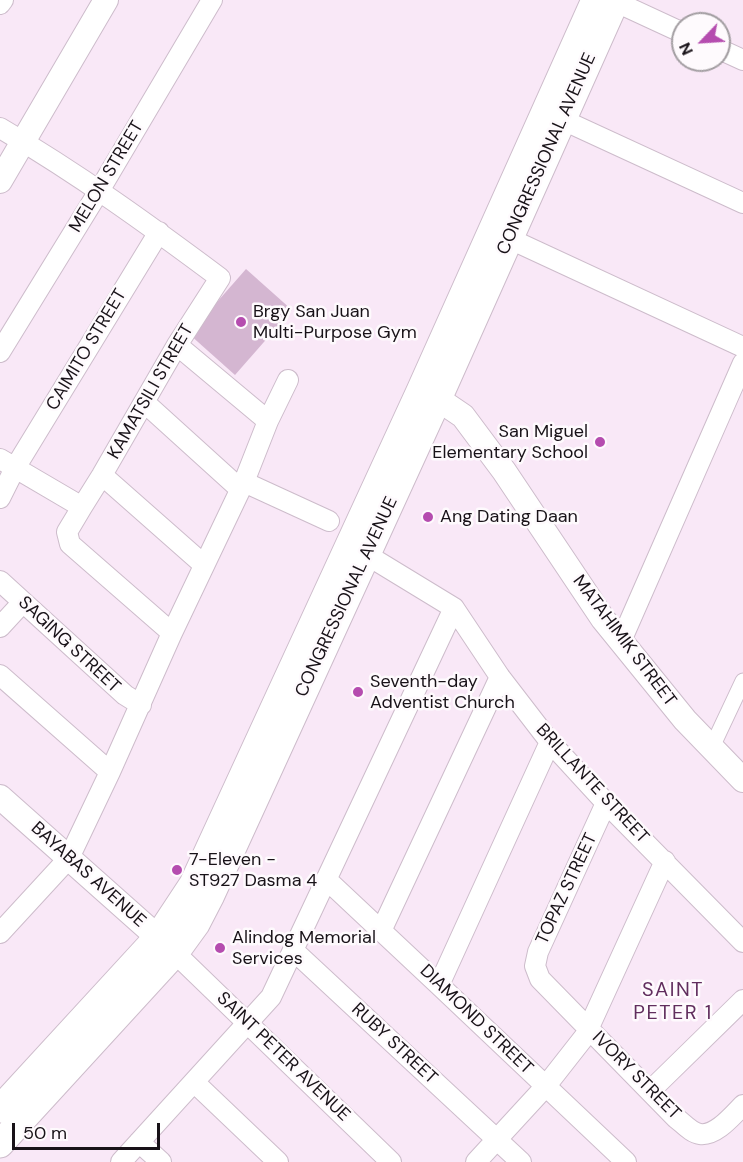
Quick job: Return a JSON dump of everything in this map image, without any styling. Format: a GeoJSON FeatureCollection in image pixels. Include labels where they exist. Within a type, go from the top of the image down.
{"type":"FeatureCollection","features":[{"type":"Feature","properties":{"kind":"main road","name":"CONGRESSIONAL AVENUE"},"geometry":{"type":"LineString","coordinates":[[0,1109],[166,945],[196,924],[367,555],[429,395],[510,239],[563,120],[609,1]]}},
{"type":"Feature","properties":{"kind":"main road","name":"CONGRESSIONAL AVENUE"},"geometry":{"type":"LineString","coordinates":[[0,1144],[166,945],[193,884],[429,395],[609,1]]}},
{"type":"Feature","properties":{"kind":"street"},"geometry":{"type":"LineString","coordinates":[[0,4],[3,0]]}},
{"type":"Feature","properties":{"kind":"street"},"geometry":{"type":"LineString","coordinates":[[0,182],[106,0]]}},
{"type":"Feature","properties":{"kind":"street","name":"MELON STREET"},"geometry":{"type":"LineString","coordinates":[[0,352],[212,0]]}},
{"type":"Feature","properties":{"kind":"street"},"geometry":{"type":"LineString","coordinates":[[609,1],[671,28]]}},
{"type":"Feature","properties":{"kind":"street"},"geometry":{"type":"LineString","coordinates":[[563,120],[743,203]]}},
{"type":"Feature","properties":{"kind":"street"},"geometry":{"type":"LineString","coordinates":[[0,128],[159,232]]}},
{"type":"Feature","properties":{"kind":"street","name":"KAMATSILI STREET"},"geometry":{"type":"LineString","coordinates":[[159,232],[220,278],[177,345],[67,532],[70,544],[172,633]]}},
{"type":"Feature","properties":{"kind":"street","name":"CAIMITO STREET"},"geometry":{"type":"LineString","coordinates":[[8,464],[159,232]]}},
{"type":"Feature","properties":{"kind":"street"},"geometry":{"type":"LineString","coordinates":[[510,239],[743,347]]}},
{"type":"Feature","properties":{"kind":"street"},"geometry":{"type":"LineString","coordinates":[[177,345],[268,421]]}},
{"type":"Feature","properties":{"kind":"street"},"geometry":{"type":"LineString","coordinates":[[621,641],[743,363]]}},
{"type":"Feature","properties":{"kind":"street"},"geometry":{"type":"LineString","coordinates":[[0,933],[69,858],[242,486],[268,421],[288,380]]}},
{"type":"Feature","properties":{"kind":"street","name":"MATAHIMIK STREET"},"geometry":{"type":"LineString","coordinates":[[429,395],[463,416],[504,471],[603,619],[685,720],[743,780]]}},
{"type":"Feature","properties":{"kind":"street"},"geometry":{"type":"LineString","coordinates":[[144,402],[242,486],[329,521]]}},
{"type":"Feature","properties":{"kind":"street"},"geometry":{"type":"LineString","coordinates":[[0,498],[8,464],[82,507]]}},
{"type":"Feature","properties":{"kind":"street"},"geometry":{"type":"LineString","coordinates":[[102,475],[204,565]]}},
{"type":"Feature","properties":{"kind":"street","name":"BRILLANTE STREET"},"geometry":{"type":"LineString","coordinates":[[367,555],[454,609],[500,677],[550,742],[606,803],[743,942]]}},
{"type":"Feature","properties":{"kind":"street","name":"SAGING STREET"},"geometry":{"type":"LineString","coordinates":[[0,582],[125,695],[141,705]]}},
{"type":"Feature","properties":{"kind":"street"},"geometry":{"type":"LineString","coordinates":[[0,627],[23,602]]}},
{"type":"Feature","properties":{"kind":"street"},"geometry":{"type":"LineString","coordinates":[[121,1162],[271,997],[454,609]]}},
{"type":"Feature","properties":{"kind":"street"},"geometry":{"type":"LineString","coordinates":[[0,675],[110,772]]}},
{"type":"Feature","properties":{"kind":"street"},"geometry":{"type":"LineString","coordinates":[[381,931],[500,677]]}},
{"type":"Feature","properties":{"kind":"street"},"geometry":{"type":"LineString","coordinates":[[712,747],[743,681]]}},
{"type":"Feature","properties":{"kind":"street"},"geometry":{"type":"LineString","coordinates":[[440,985],[550,742]]}},
{"type":"Feature","properties":{"kind":"street","name":"TOPAZ STREET"},"geometry":{"type":"LineString","coordinates":[[589,1029],[540,979],[535,966],[538,952],[606,803]]}},
{"type":"Feature","properties":{"kind":"street","name":"BAYABAS AVENUE"},"geometry":{"type":"LineString","coordinates":[[3,805],[69,858],[166,945]]}},
{"type":"Feature","properties":{"kind":"street"},"geometry":{"type":"LineString","coordinates":[[476,1162],[545,1087],[585,1036],[665,861]]}},
{"type":"Feature","properties":{"kind":"street","name":"DIAMOND STREET"},"geometry":{"type":"LineString","coordinates":[[326,879],[626,1162]]}},
{"type":"Feature","properties":{"kind":"street","name":"SAINT PETER AVENUE"},"geometry":{"type":"LineString","coordinates":[[166,945],[391,1162]]}},
{"type":"Feature","properties":{"kind":"street","name":"RUBY STREET"},"geometry":{"type":"LineString","coordinates":[[293,950],[521,1162]]}},
{"type":"Feature","properties":{"kind":"street"},"geometry":{"type":"LineString","coordinates":[[650,1091],[743,1000]]}},
{"type":"Feature","properties":{"kind":"street","name":"IVORY STREET"},"geometry":{"type":"LineString","coordinates":[[589,1029],[676,1118],[692,1130],[701,1134],[717,1130],[743,1106]]}},
{"type":"Feature","properties":{"kind":"street"},"geometry":{"type":"LineString","coordinates":[[194,1082],[278,1162]]}},
{"type":"Feature","properties":{"kind":"street"},"geometry":{"type":"LineString","coordinates":[[140,1142],[161,1162]]}},
{"type":"Feature","properties":{"kind":"shaded area","name":"Brgy San Juan Multi-Purpose Gym"},"geometry":{"type":"Polygon","coordinates":[[[246,269],[292,310],[235,375],[189,334],[246,269]]]}},
{"type":"Feature","properties":{"kind":"place","name":"Brgy San Juan Multi-Purpose Gym"},"geometry":{"type":"Point","coordinates":[241,322]}},
{"type":"Feature","properties":{"kind":"place","name":"San Miguel Elementary School"},"geometry":{"type":"Point","coordinates":[600,442]}},
{"type":"Feature","properties":{"kind":"place","name":"Ang Dating Daan"},"geometry":{"type":"Point","coordinates":[428,517]}},
{"type":"Feature","properties":{"kind":"place","name":"Seventh-day Adventist Church"},"geometry":{"type":"Point","coordinates":[358,692]}},
{"type":"Feature","properties":{"kind":"place","name":"7-Eleven - ST927 Dasma 4"},"geometry":{"type":"Point","coordinates":[177,870]}},
{"type":"Feature","properties":{"kind":"place","name":"Alindog Memorial Services"},"geometry":{"type":"Point","coordinates":[220,948]}},
{"type":"Feature","properties":{"kind":"district","name":"SAINT PETER 1"},"geometry":{"type":"Point","coordinates":[673,1002]}}]}
